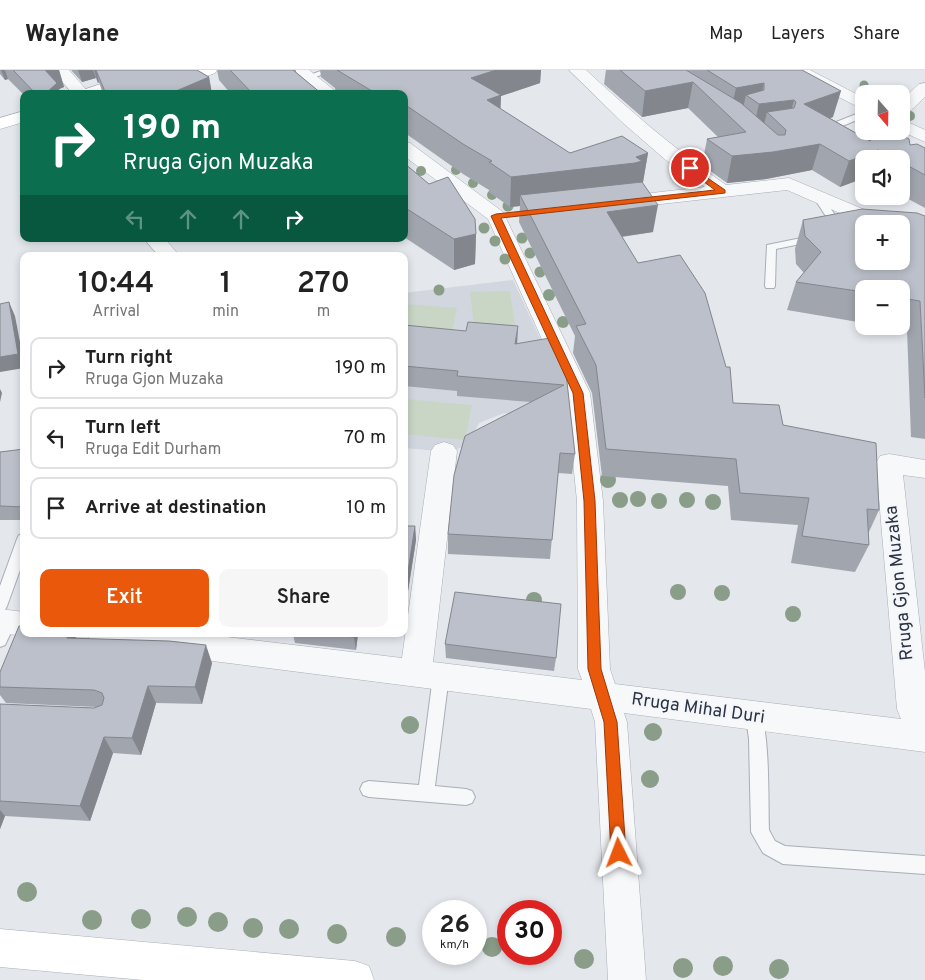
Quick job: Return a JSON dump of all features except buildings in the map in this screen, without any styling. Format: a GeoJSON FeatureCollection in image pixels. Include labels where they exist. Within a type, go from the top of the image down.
{"type":"FeatureCollection","features":[{"type":"Feature","properties":{"kind":"main road"},"geometry":{"type":"LineString","coordinates":[[100,90],[158,70]]}},
{"type":"Feature","properties":{"kind":"main road"},"geometry":{"type":"LineString","coordinates":[[153,90],[209,70]]}},
{"type":"Feature","properties":{"kind":"main road"},"geometry":{"type":"LineString","coordinates":[[0,124],[20,117]]}},
{"type":"Feature","properties":{"kind":"main road"},"geometry":{"type":"LineString","coordinates":[[0,948],[354,980]]}},
{"type":"Feature","properties":{"kind":"street"},"geometry":{"type":"LineString","coordinates":[[60,70],[78,90]]}},
{"type":"Feature","properties":{"kind":"street"},"geometry":{"type":"LineString","coordinates":[[577,70],[629,119],[674,157],[722,192]]}},
{"type":"Feature","properties":{"kind":"street"},"geometry":{"type":"LineString","coordinates":[[798,70],[816,83],[855,101]]}},
{"type":"Feature","properties":{"kind":"street"},"geometry":{"type":"LineString","coordinates":[[304,74],[326,90]]}},
{"type":"Feature","properties":{"kind":"street"},"geometry":{"type":"LineString","coordinates":[[910,102],[925,88]]}},
{"type":"Feature","properties":{"kind":"street"},"geometry":{"type":"LineString","coordinates":[[910,129],[925,137]]}},
{"type":"Feature","properties":{"kind":"street"},"geometry":{"type":"LineString","coordinates":[[408,150],[508,215],[578,393],[590,501],[594,669],[611,722],[627,980]]}},
{"type":"Feature","properties":{"kind":"street"},"geometry":{"type":"LineString","coordinates":[[596,206],[789,184],[860,215]]}},
{"type":"Feature","properties":{"kind":"street"},"geometry":{"type":"LineString","coordinates":[[157,242],[167,252]]}},
{"type":"Feature","properties":{"kind":"street"},"geometry":{"type":"LineString","coordinates":[[429,674],[444,451]]}},
{"type":"Feature","properties":{"kind":"street","name":"Rruga Gjon Muzaka"},"geometry":{"type":"LineString","coordinates":[[924,738],[913,710],[889,463],[925,469]]}},
{"type":"Feature","properties":{"kind":"street","name":"Rruga Mihal Duri"},"geometry":{"type":"LineString","coordinates":[[135,637],[924,738]]}},
{"type":"Feature","properties":{"kind":"lane"},"geometry":{"type":"LineString","coordinates":[[304,74],[332,70]]}},
{"type":"Feature","properties":{"kind":"lane"},"geometry":{"type":"LineString","coordinates":[[832,141],[826,133],[829,128],[845,117],[855,115]]}},
{"type":"Feature","properties":{"kind":"lane"},"geometry":{"type":"LineString","coordinates":[[816,129],[829,128]]}},
{"type":"Feature","properties":{"kind":"lane"},"geometry":{"type":"LineString","coordinates":[[770,286],[771,247],[829,235],[839,228],[819,198]]}},
{"type":"Feature","properties":{"kind":"lane"},"geometry":{"type":"LineString","coordinates":[[7,623],[20,559]]}},
{"type":"Feature","properties":{"kind":"lane"},"geometry":{"type":"LineString","coordinates":[[426,793],[429,674]]}},
{"type":"Feature","properties":{"kind":"lane"},"geometry":{"type":"LineString","coordinates":[[754,717],[757,739],[760,832],[769,847],[783,855],[925,865]]}},
{"type":"Feature","properties":{"kind":"lane"},"geometry":{"type":"LineString","coordinates":[[369,789],[466,797]]}},
{"type":"Feature","properties":{"kind":"shaded area"},"geometry":{"type":"Polygon","coordinates":[[[513,280],[563,388],[565,420],[504,413],[479,423],[468,444],[451,452],[408,448],[408,293],[513,280]]]}},
{"type":"Feature","properties":{"kind":"green space"},"geometry":{"type":"Polygon","coordinates":[[[510,291],[517,340],[476,341],[470,292],[510,291]]]}},
{"type":"Feature","properties":{"kind":"green space"},"geometry":{"type":"Polygon","coordinates":[[[408,304],[457,308],[451,337],[408,334],[408,304]]]}},
{"type":"Feature","properties":{"kind":"green space"},"geometry":{"type":"Polygon","coordinates":[[[408,399],[472,405],[465,440],[408,434],[408,399]]]}},
{"type":"Feature","properties":{"kind":"route"},"geometry":{"type":"LineString","coordinates":[[619,853],[611,722],[594,669],[590,501],[578,393],[496,216],[722,192],[690,168]]}}]}
